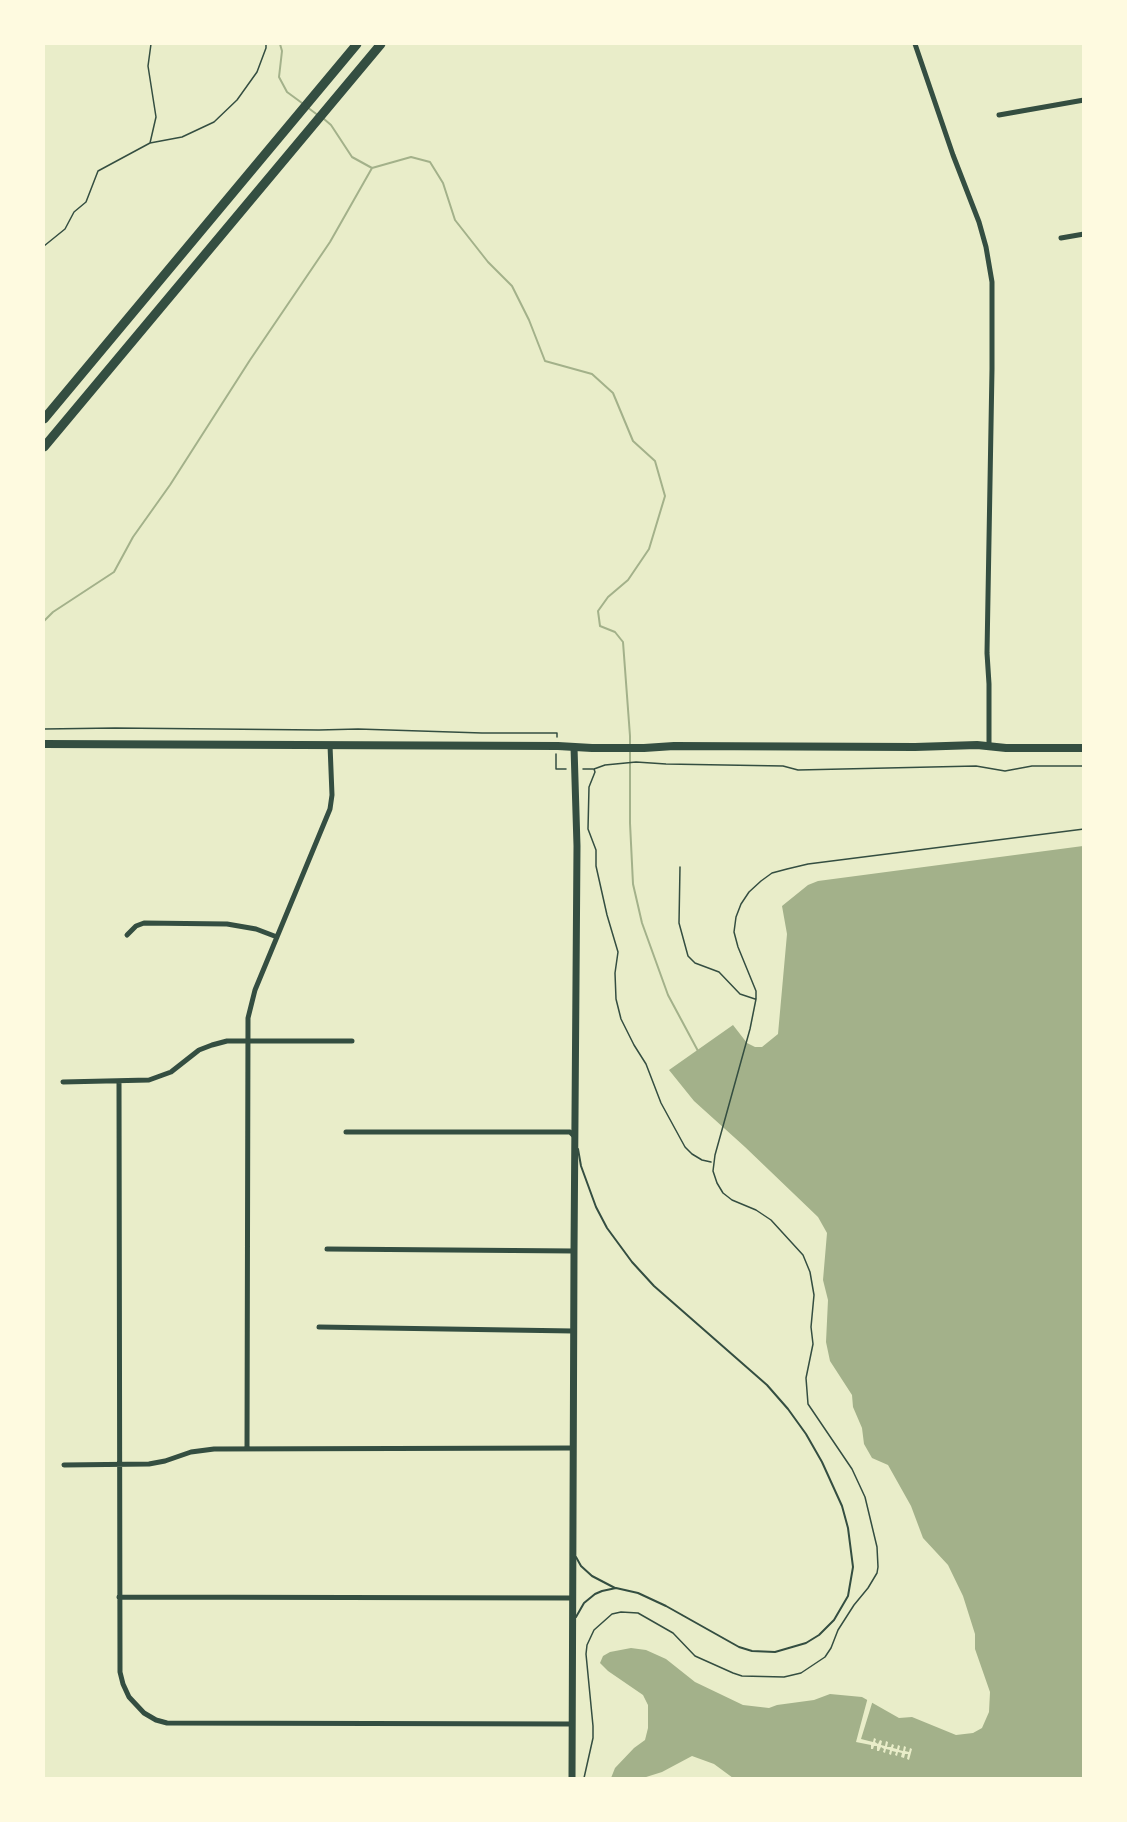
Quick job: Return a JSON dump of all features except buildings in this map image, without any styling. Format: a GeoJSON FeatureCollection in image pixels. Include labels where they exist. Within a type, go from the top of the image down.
{"type":"FeatureCollection","features":[{"type":"Feature","properties":{"kind":"highway"},"geometry":{"type":"LineString","coordinates":[[44,419],[357,44]]}},
{"type":"Feature","properties":{"kind":"highway"},"geometry":{"type":"LineString","coordinates":[[44,447],[381,44]]}},
{"type":"Feature","properties":{"kind":"main road"},"geometry":{"type":"LineString","coordinates":[[44,744],[606,748],[989,746],[1083,748]]}},
{"type":"Feature","properties":{"kind":"street"},"geometry":{"type":"LineString","coordinates":[[915,44],[979,222],[992,282],[987,653],[989,746]]}},
{"type":"Feature","properties":{"kind":"street"},"geometry":{"type":"LineString","coordinates":[[999,115],[1083,100]]}},
{"type":"Feature","properties":{"kind":"street"},"geometry":{"type":"LineString","coordinates":[[1061,238],[1083,234]]}},
{"type":"Feature","properties":{"kind":"street"},"geometry":{"type":"LineString","coordinates":[[248,1448],[248,1018],[255,990],[330,808],[332,795],[330,745]]}},
{"type":"Feature","properties":{"kind":"street"},"geometry":{"type":"LineString","coordinates":[[572,1779],[577,846],[574,747]]}},
{"type":"Feature","properties":{"kind":"street"},"geometry":{"type":"LineString","coordinates":[[127,935],[136,926],[144,923],[227,924],[256,929],[277,937]]}},
{"type":"Feature","properties":{"kind":"street"},"geometry":{"type":"LineString","coordinates":[[63,1082],[141,1082],[171,1072],[192,1055],[212,1045],[227,1041],[352,1041]]}},
{"type":"Feature","properties":{"kind":"street"},"geometry":{"type":"LineString","coordinates":[[119,1082],[119,1597],[121,1678],[129,1697],[140,1710],[167,1724],[572,1724]]}},
{"type":"Feature","properties":{"kind":"street"},"geometry":{"type":"LineString","coordinates":[[346,1132],[570,1132],[576,1138]]}},
{"type":"Feature","properties":{"kind":"street"},"geometry":{"type":"LineString","coordinates":[[327,1249],[574,1251]]}},
{"type":"Feature","properties":{"kind":"street"},"geometry":{"type":"LineString","coordinates":[[319,1328],[573,1331]]}},
{"type":"Feature","properties":{"kind":"street"},"geometry":{"type":"LineString","coordinates":[[64,1465],[157,1463],[205,1449],[573,1448]]}},
{"type":"Feature","properties":{"kind":"street"},"geometry":{"type":"LineString","coordinates":[[119,1597],[573,1598]]}},
{"type":"Feature","properties":{"kind":"lane"},"geometry":{"type":"LineString","coordinates":[[573,1552],[581,1566],[600,1581],[616,1588],[638,1593],[739,1647],[752,1651],[775,1652],[806,1643],[819,1635],[842,1608],[853,1575],[848,1528],[834,1486],[806,1434],[788,1409],[766,1385],[654,1286],[620,1247],[607,1228],[592,1195],[581,1166],[576,1138]]}},
{"type":"Feature","properties":{"kind":"lane"},"geometry":{"type":"LineString","coordinates":[[573,1625],[584,1603],[602,1591],[616,1588]]}},
{"type":"Feature","properties":{"kind":"path"},"geometry":{"type":"LineString","coordinates":[[150,143],[156,117],[148,66],[151,44]]}},
{"type":"Feature","properties":{"kind":"path"},"geometry":{"type":"LineString","coordinates":[[44,246],[65,229],[74,212],[86,202],[98,171],[150,143],[182,137],[214,122],[237,100],[257,72],[266,44]]}},
{"type":"Feature","properties":{"kind":"path"},"geometry":{"type":"LineString","coordinates":[[44,729],[358,729],[557,733],[556,769],[594,769],[604,765],[635,762],[783,766],[798,770],[976,766],[1005,771],[1032,766],[1083,766]]}},
{"type":"Feature","properties":{"kind":"path"},"geometry":{"type":"LineString","coordinates":[[594,769],[589,787],[588,829],[596,850],[607,915],[618,952],[615,972],[616,999],[621,1019],[646,1064],[661,1103],[685,1147],[702,1160],[713,1162]]}},
{"type":"Feature","properties":{"kind":"path"},"geometry":{"type":"LineString","coordinates":[[584,1779],[593,1738],[587,1645],[594,1630],[603,1620],[612,1614],[621,1612],[638,1613],[673,1633],[695,1656],[733,1673],[741,1676],[793,1676],[825,1657],[838,1630],[877,1573],[877,1547],[865,1497],[852,1468],[807,1404],[806,1378],[813,1344],[811,1327],[814,1295],[810,1272],[803,1256],[771,1220],[723,1193],[717,1183],[713,1162],[750,1029],[756,999],[752,981],[734,932],[736,917],[749,892],[772,873],[808,864],[1083,829]]}},
{"type":"Feature","properties":{"kind":"path"},"geometry":{"type":"LineString","coordinates":[[681,867],[680,922],[688,956],[695,963],[719,972],[740,994],[756,999]]}},
{"type":"Feature","properties":{"kind":"shaded area"},"geometry":{"type":"Polygon","coordinates":[[[1083,846],[1083,1778],[733,1778],[714,1764],[692,1756],[662,1772],[643,1778],[611,1778],[615,1768],[645,1740],[648,1728],[648,1705],[643,1695],[600,1663],[603,1656],[610,1652],[631,1648],[646,1650],[666,1659],[695,1682],[743,1705],[769,1708],[814,1700],[830,1694],[862,1697],[899,1718],[912,1717],[956,1735],[973,1733],[982,1728],[989,1712],[990,1692],[975,1649],[975,1634],[963,1596],[948,1565],[923,1538],[911,1506],[888,1465],[872,1458],[864,1444],[862,1428],[853,1407],[852,1395],[830,1361],[826,1342],[828,1300],[823,1280],[827,1233],[818,1217],[694,1101],[669,1070],[733,1025],[747,1043],[755,1047],[762,1047],[778,1034],[787,934],[782,906],[808,885],[818,881],[1083,846]]]}},
{"type":"Feature","properties":{"kind":"pier"},"geometry":{"type":"Polygon","coordinates":[[[868,1697],[873,1700],[861,1739],[873,1742],[874,1738],[875,1742],[878,1744],[880,1740],[881,1745],[885,1746],[886,1741],[888,1742],[887,1747],[891,1747],[892,1744],[893,1748],[897,1749],[898,1745],[899,1750],[903,1751],[904,1746],[905,1751],[909,1752],[910,1748],[912,1749],[909,1760],[907,1759],[908,1754],[905,1754],[904,1758],[901,1757],[902,1753],[898,1752],[897,1756],[896,1752],[892,1751],[891,1755],[890,1750],[886,1749],[885,1753],[881,1747],[877,1751],[877,1746],[871,1749],[871,1745],[856,1742],[868,1697]]]}},
{"type":"Feature","properties":{"kind":"waterway"},"geometry":{"type":"LineString","coordinates":[[280,44],[282,51],[279,77],[287,92],[302,103]]}},
{"type":"Feature","properties":{"kind":"waterway"},"geometry":{"type":"LineString","coordinates":[[307,107],[319,116]]}},
{"type":"Feature","properties":{"kind":"waterway"},"geometry":{"type":"LineString","coordinates":[[324,119],[331,125],[352,157],[372,168],[411,157],[430,162],[443,183],[455,220],[488,262],[512,286],[529,320],[545,361],[592,374],[613,393],[633,441],[655,461],[665,496],[649,549],[628,580],[608,597],[598,611],[600,626],[615,632],[623,642],[630,736],[633,884],[642,923],[668,995],[698,1051]]}},
{"type":"Feature","properties":{"kind":"waterway"},"geometry":{"type":"LineString","coordinates":[[44,621],[53,612],[114,572],[133,537],[170,485],[250,360],[330,242],[372,168]]}}]}
